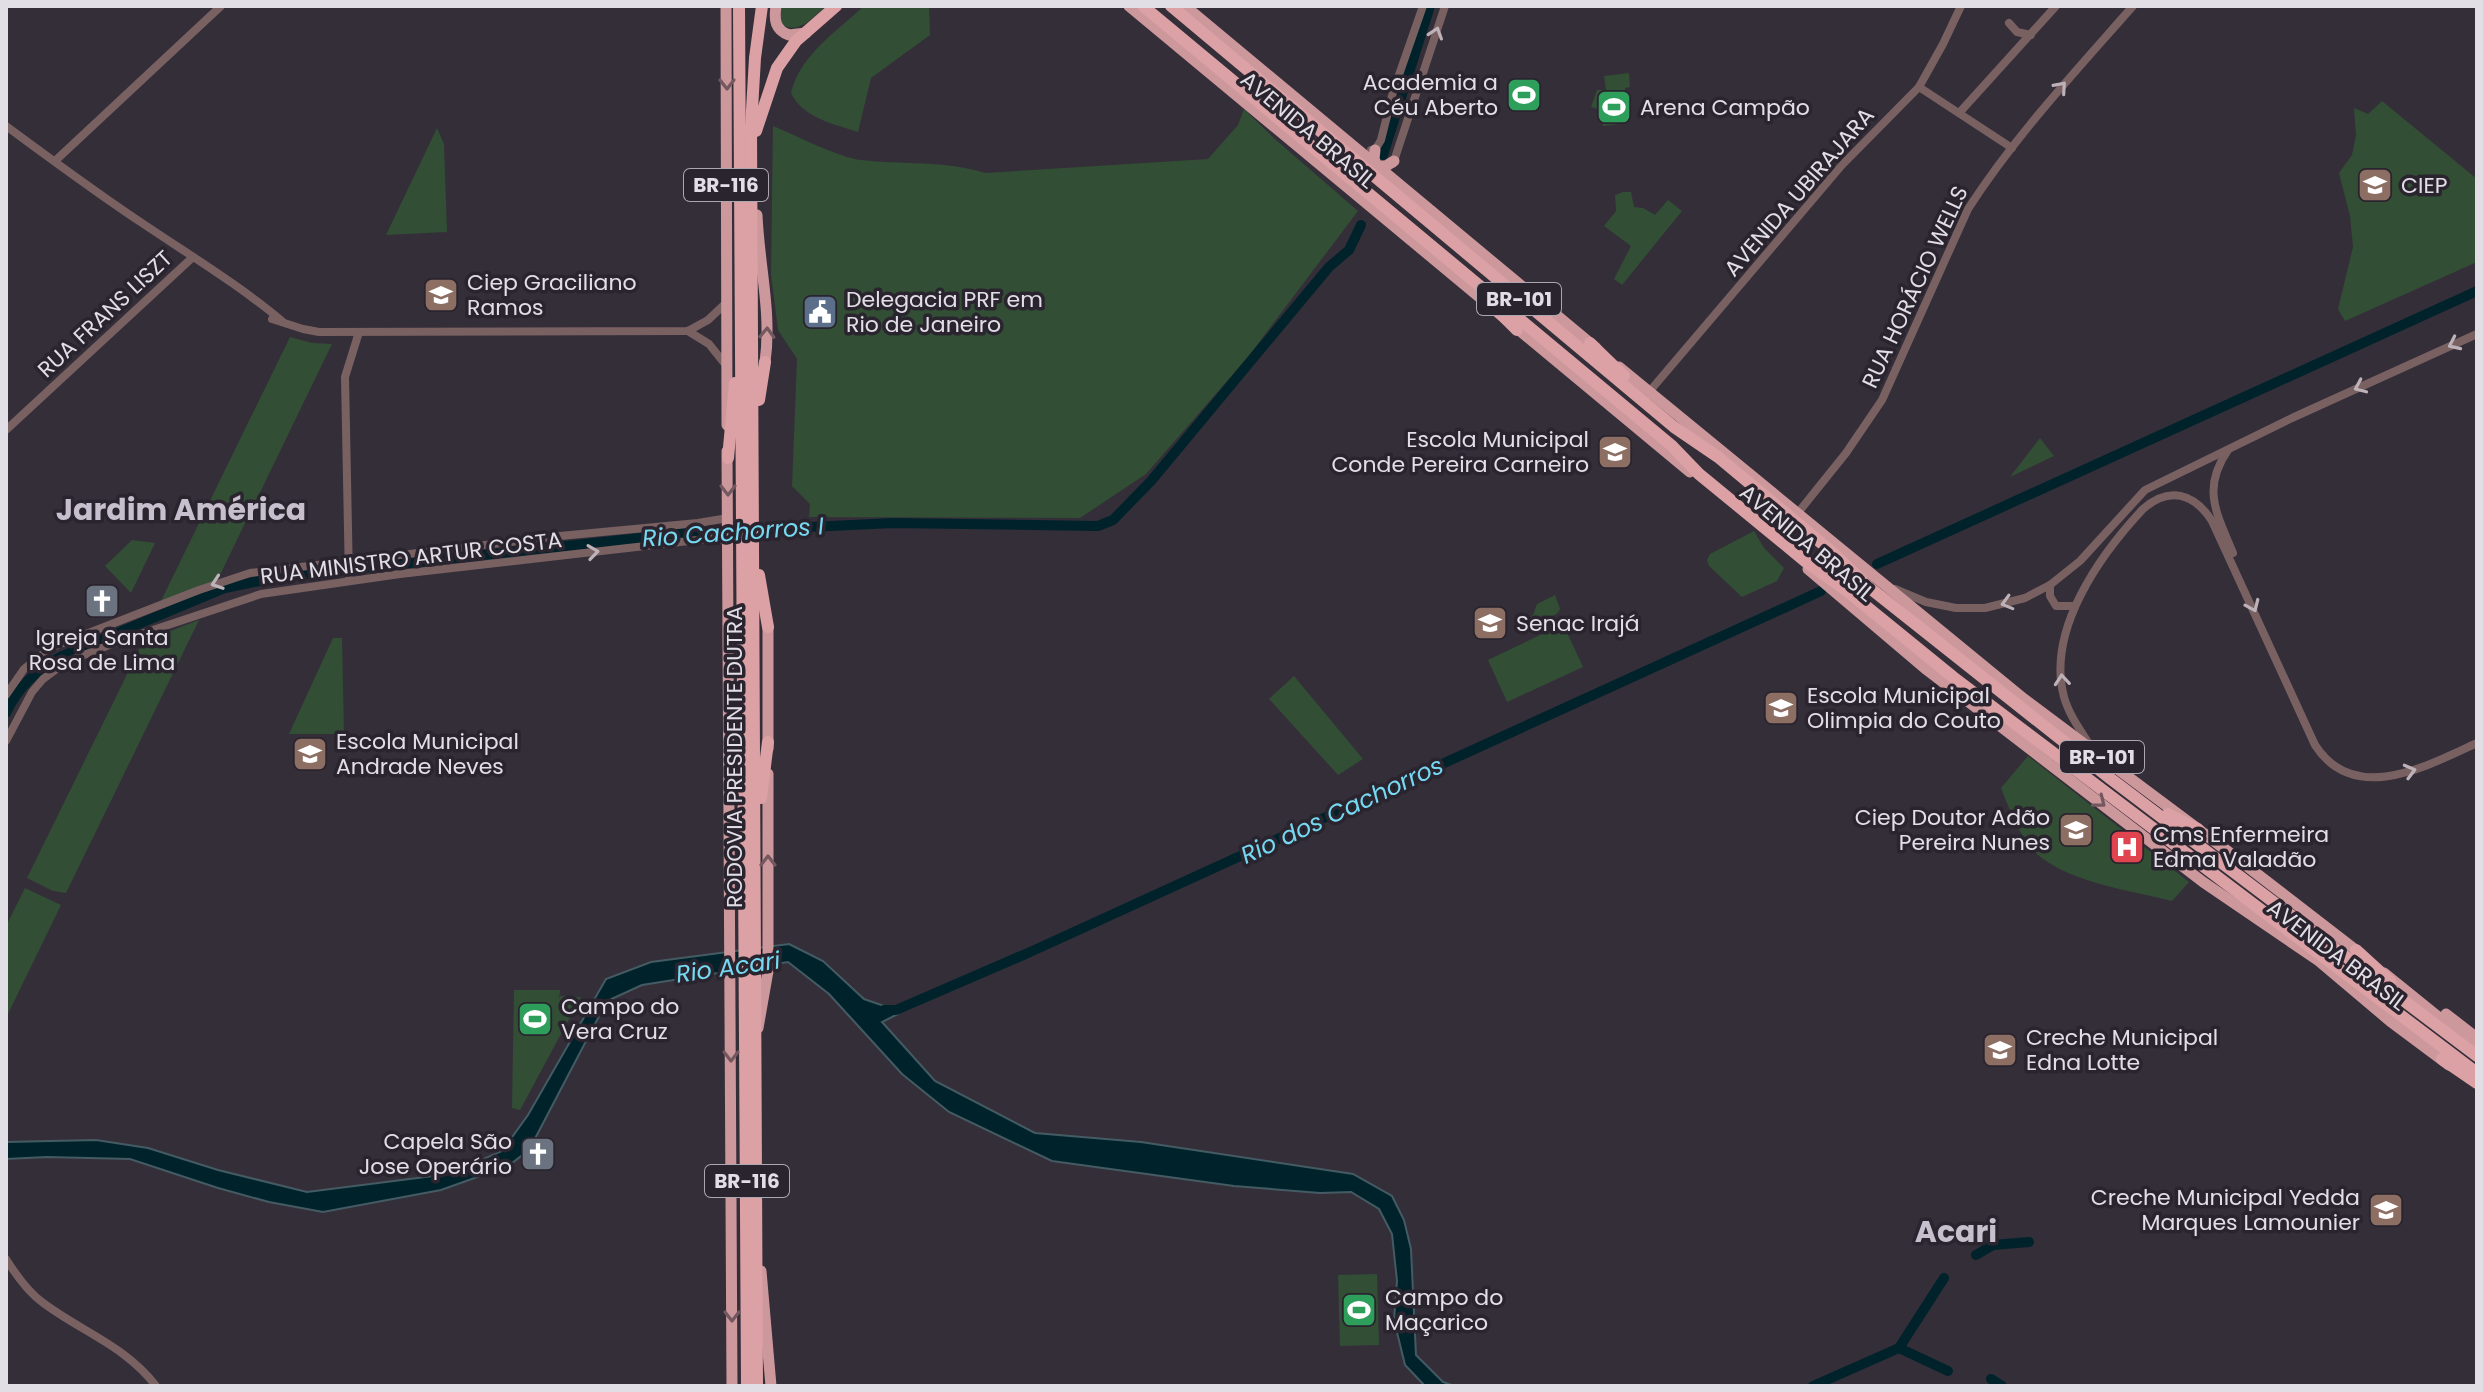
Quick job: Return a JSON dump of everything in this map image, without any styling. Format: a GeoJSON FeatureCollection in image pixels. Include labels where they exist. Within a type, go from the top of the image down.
{"type":"FeatureCollection","features":[{"type":"Feature","properties":{"kind":"highway","name":"BR-116"},"geometry":{"type":"LineString","coordinates":[[726,6],[725,364],[732,1386]]}},
{"type":"Feature","properties":{"kind":"highway","name":"BR-116"},"geometry":{"type":"LineString","coordinates":[[739,6],[741,149]]}},
{"type":"Feature","properties":{"kind":"highway"},"geometry":{"type":"LineString","coordinates":[[741,149],[754,6]]}},
{"type":"Feature","properties":{"kind":"highway","name":"BR-116"},"geometry":{"type":"LineString","coordinates":[[753,130],[752,106],[762,6]]}},
{"type":"Feature","properties":{"kind":"highway"},"geometry":{"type":"LineString","coordinates":[[776,6],[774,17],[779,29],[789,35],[806,33]]}},
{"type":"Feature","properties":{"kind":"highway"},"geometry":{"type":"LineString","coordinates":[[753,435],[765,362],[768,320],[758,235],[753,130],[777,68],[796,41],[836,6]]}},
{"type":"Feature","properties":{"kind":"highway","name":"AVENIDA BRASIL"},"geometry":{"type":"LineString","coordinates":[[1129,6],[1179,36],[1671,445],[1699,474],[1805,561],[1846,590],[1953,677],[2477,1073]]}},
{"type":"Feature","properties":{"kind":"highway","name":"AVENIDA BRASIL"},"geometry":{"type":"LineString","coordinates":[[1171,6],[1674,427],[1718,457],[1832,552],[1870,588],[2067,744],[2477,1056]]}},
{"type":"Feature","properties":{"kind":"highway","name":"AVENIDA BRASIL"},"geometry":{"type":"LineString","coordinates":[[1185,6],[1880,582],[2035,707],[2345,941],[2477,1049]]}},
{"type":"Feature","properties":{"kind":"highway","name":"AVENIDA BRASIL"},"geometry":{"type":"LineString","coordinates":[[1143,12],[1517,330],[1927,670],[2203,882],[2324,964],[2390,1021],[2442,1059]]}},
{"type":"Feature","properties":{"kind":"highway","name":"RODOVIA PRESIDENTE DUTRA"},"geometry":{"type":"LineString","coordinates":[[748,513],[753,435],[753,130]]}},
{"type":"Feature","properties":{"kind":"highway","name":"RODOVIA PRESIDENTE DUTRA"},"geometry":{"type":"LineString","coordinates":[[741,149],[741,337],[750,548],[756,939],[750,977],[747,1386]]}},
{"type":"Feature","properties":{"kind":"highway"},"geometry":{"type":"LineString","coordinates":[[1375,151],[1377,166],[1386,166],[1394,161]]}},
{"type":"Feature","properties":{"kind":"highway"},"geometry":{"type":"LineString","coordinates":[[1397,216],[1517,330]]}},
{"type":"Feature","properties":{"kind":"highway"},"geometry":{"type":"LineString","coordinates":[[728,458],[741,337]]}},
{"type":"Feature","properties":{"kind":"highway"},"geometry":{"type":"LineString","coordinates":[[1590,343],[1674,427]]}},
{"type":"Feature","properties":{"kind":"highway","name":"BR-116"},"geometry":{"type":"LineString","coordinates":[[750,548],[768,627],[768,742],[756,939],[768,971],[755,1045]]}},
{"type":"Feature","properties":{"kind":"highway","name":"RODOVIA PRESIDENTE DUTRA"},"geometry":{"type":"LineString","coordinates":[[750,548],[756,939]]}},
{"type":"Feature","properties":{"kind":"highway"},"geometry":{"type":"LineString","coordinates":[[755,865],[768,742]]}},
{"type":"Feature","properties":{"kind":"highway"},"geometry":{"type":"LineString","coordinates":[[2067,744],[2119,777],[2173,818],[2198,829]]}},
{"type":"Feature","properties":{"kind":"highway"},"geometry":{"type":"LineString","coordinates":[[2356,950],[2435,1020],[2445,1033]]}},
{"type":"Feature","properties":{"kind":"highway","name":"AVENIDA BRASIL"},"geometry":{"type":"LineString","coordinates":[[2387,975],[2403,982],[2477,1038]]}},
{"type":"Feature","properties":{"kind":"highway","name":"RODOVIA PRESIDENTE DUTRA"},"geometry":{"type":"LineString","coordinates":[[750,977],[755,1045],[757,1386]]}},
{"type":"Feature","properties":{"kind":"highway"},"geometry":{"type":"LineString","coordinates":[[2442,1059],[2477,1086]]}},
{"type":"Feature","properties":{"kind":"highway","name":"BR-116"},"geometry":{"type":"LineString","coordinates":[[756,1230],[771,1386]]}},
{"type":"Feature","properties":{"kind":"street"},"geometry":{"type":"LineString","coordinates":[[55,161],[221,6]]}},
{"type":"Feature","properties":{"kind":"street"},"geometry":{"type":"LineString","coordinates":[[1357,149],[1375,151],[1381,140],[1393,92],[1423,6]]}},
{"type":"Feature","properties":{"kind":"street"},"geometry":{"type":"LineString","coordinates":[[1389,176],[1445,6]]}},
{"type":"Feature","properties":{"kind":"street","name":"AVENIDA UBIRAJARA"},"geometry":{"type":"LineString","coordinates":[[1649,392],[1842,165],[1919,87],[1961,6]]}},
{"type":"Feature","properties":{"kind":"street"},"geometry":{"type":"LineString","coordinates":[[1960,112],[2056,6]]}},
{"type":"Feature","properties":{"kind":"street","name":"RUA HORÁCIO WELLS"},"geometry":{"type":"LineString","coordinates":[[1797,514],[1846,453],[1882,400],[1968,209],[1985,182],[2053,96],[2133,6]]}},
{"type":"Feature","properties":{"kind":"street"},"geometry":{"type":"LineString","coordinates":[[2009,23],[2017,32],[2031,35]]}},
{"type":"Feature","properties":{"kind":"street"},"geometry":{"type":"LineString","coordinates":[[1919,87],[2012,148]]}},
{"type":"Feature","properties":{"kind":"street"},"geometry":{"type":"LineString","coordinates":[[6,126],[270,314],[311,331],[688,331],[708,320],[725,304]]}},
{"type":"Feature","properties":{"kind":"street","name":"RUA FRANS LISZT"},"geometry":{"type":"LineString","coordinates":[[6,430],[193,257]]}},
{"type":"Feature","properties":{"kind":"street"},"geometry":{"type":"LineString","coordinates":[[688,331],[709,344],[725,364]]}},
{"type":"Feature","properties":{"kind":"street"},"geometry":{"type":"LineString","coordinates":[[348,570],[345,377],[359,332]]}},
{"type":"Feature","properties":{"kind":"street"},"geometry":{"type":"LineString","coordinates":[[1880,582],[1926,602],[1971,609],[2010,603],[2050,585],[2073,567],[2145,490],[2477,334]]}},
{"type":"Feature","properties":{"kind":"street"},"geometry":{"type":"LineString","coordinates":[[2228,450],[2214,476],[2212,493],[2221,525],[2237,562],[2239,576]]}},
{"type":"Feature","properties":{"kind":"street"},"geometry":{"type":"LineString","coordinates":[[2093,750],[2068,708],[2062,684],[2063,650],[2075,606],[2106,553],[2135,517],[2149,503],[2170,495],[2192,499],[2212,521],[2323,758],[2335,767],[2367,777],[2393,775],[2420,769],[2477,743]]}},
{"type":"Feature","properties":{"kind":"street","name":"RUA MINISTRO ARTUR COSTA"},"geometry":{"type":"LineString","coordinates":[[6,741],[27,699],[43,679],[72,659],[116,640],[261,594],[348,570],[560,536],[728,520]]}},
{"type":"Feature","properties":{"kind":"street","name":"RUA MINISTRO ARTUR COSTA"},"geometry":{"type":"LineString","coordinates":[[6,695],[24,669],[42,653],[250,573],[348,570],[728,539]]}},
{"type":"Feature","properties":{"kind":"street"},"geometry":{"type":"LineString","coordinates":[[2073,567],[2083,573],[2088,581]]}},
{"type":"Feature","properties":{"kind":"street"},"geometry":{"type":"LineString","coordinates":[[2050,585],[2050,596],[2056,606],[2075,606]]}},
{"type":"Feature","properties":{"kind":"street"},"geometry":{"type":"LineString","coordinates":[[111,626],[116,640]]}},
{"type":"Feature","properties":{"kind":"street"},"geometry":{"type":"LineString","coordinates":[[6,1259],[40,1300],[118,1349],[156,1386]]}},
{"type":"Feature","properties":{"kind":"green space"},"geometry":{"type":"Polygon","coordinates":[[[781,6],[826,6],[805,24],[793,28],[781,24],[781,6]]]}},
{"type":"Feature","properties":{"kind":"green space"},"geometry":{"type":"Polygon","coordinates":[[[864,6],[929,6],[930,35],[871,78],[858,132],[811,114],[796,102],[791,93],[802,67],[811,56],[864,6]]]}},
{"type":"Feature","properties":{"kind":"green space","name":"Arena Campão"},"geometry":{"type":"Polygon","coordinates":[[[1629,73],[1630,87],[1625,88],[1627,123],[1603,126],[1601,110],[1591,107],[1597,90],[1606,90],[1604,76],[1629,73]]]}},
{"type":"Feature","properties":{"kind":"green space"},"geometry":{"type":"Polygon","coordinates":[[[2382,101],[2477,179],[2477,262],[2345,321],[2338,309],[2353,247],[2350,216],[2339,173],[2352,155],[2356,135],[2354,108],[2368,114],[2382,101]]]}},
{"type":"Feature","properties":{"kind":"green space"},"geometry":{"type":"Polygon","coordinates":[[[1244,109],[1358,211],[1247,358],[1146,474],[1080,518],[809,517],[810,504],[792,486],[797,359],[778,330],[771,274],[773,126],[852,158],[955,166],[985,173],[1208,159],[1238,125],[1244,109]]]}},
{"type":"Feature","properties":{"kind":"green space"},"geometry":{"type":"Polygon","coordinates":[[[437,128],[444,144],[447,232],[386,235],[437,128]]]}},
{"type":"Feature","properties":{"kind":"green space"},"geometry":{"type":"Polygon","coordinates":[[[1631,192],[1634,207],[1655,215],[1668,200],[1682,211],[1622,285],[1614,279],[1631,246],[1604,226],[1616,211],[1615,195],[1631,192]]]}},
{"type":"Feature","properties":{"kind":"green space"},"geometry":{"type":"Polygon","coordinates":[[[290,337],[332,344],[217,581],[160,603],[290,337]]]}},
{"type":"Feature","properties":{"kind":"green space"},"geometry":{"type":"Polygon","coordinates":[[[2040,438],[2054,456],[2010,477],[2040,438]]]}},
{"type":"Feature","properties":{"kind":"green space"},"geometry":{"type":"Polygon","coordinates":[[[1754,531],[1764,548],[1784,568],[1777,581],[1742,597],[1709,566],[1707,560],[1710,554],[1754,531]]]}},
{"type":"Feature","properties":{"kind":"green space"},"geometry":{"type":"Polygon","coordinates":[[[132,540],[155,543],[131,593],[105,566],[132,540]]]}},
{"type":"Feature","properties":{"kind":"green space"},"geometry":{"type":"Polygon","coordinates":[[[1555,595],[1560,609],[1558,613],[1532,627],[1527,618],[1533,615],[1537,604],[1555,595]]]}},
{"type":"Feature","properties":{"kind":"green space"},"geometry":{"type":"Polygon","coordinates":[[[199,620],[66,893],[53,891],[27,878],[141,646],[137,644],[199,620]]]}},
{"type":"Feature","properties":{"kind":"green space"},"geometry":{"type":"Polygon","coordinates":[[[1563,624],[1583,667],[1507,702],[1488,660],[1563,624]]]}},
{"type":"Feature","properties":{"kind":"green space"},"geometry":{"type":"Polygon","coordinates":[[[333,638],[342,638],[344,734],[289,734],[333,638]]]}},
{"type":"Feature","properties":{"kind":"green space"},"geometry":{"type":"Polygon","coordinates":[[[1294,676],[1363,759],[1338,775],[1269,699],[1294,676]]]}},
{"type":"Feature","properties":{"kind":"green space"},"geometry":{"type":"Polygon","coordinates":[[[2028,756],[2189,882],[2172,901],[2078,877],[2045,860],[2022,836],[2001,788],[2028,756]]]}},
{"type":"Feature","properties":{"kind":"green space"},"geometry":{"type":"Polygon","coordinates":[[[25,888],[61,905],[6,1018],[6,926],[25,888]]]}},
{"type":"Feature","properties":{"kind":"green space"},"geometry":{"type":"Polygon","coordinates":[[[514,990],[560,990],[559,1000],[560,996],[581,997],[520,1110],[512,1108],[514,990]]]}},
{"type":"Feature","properties":{"kind":"green space","name":"Campo do Maçarico"},"geometry":{"type":"Polygon","coordinates":[[[1377,1274],[1379,1345],[1340,1346],[1338,1275],[1377,1274]]]}},
{"type":"Feature","properties":{"kind":"water","name":"Rio Acari"},"geometry":{"type":"Polygon","coordinates":[[[789,944],[823,961],[864,999],[896,1010],[898,1014],[882,1022],[935,1081],[1035,1133],[1141,1142],[1353,1174],[1392,1196],[1404,1220],[1411,1249],[1416,1355],[1443,1382],[1454,1386],[1425,1386],[1405,1365],[1394,1320],[1397,1281],[1392,1234],[1379,1209],[1351,1192],[1320,1193],[1234,1186],[1052,1161],[949,1112],[902,1074],[829,994],[788,962],[642,985],[607,1001],[529,1150],[508,1166],[441,1190],[323,1212],[218,1188],[130,1159],[6,1159],[6,1142],[96,1140],[148,1148],[218,1170],[307,1192],[449,1174],[502,1151],[528,1115],[606,979],[651,962],[789,944]]]}},
{"type":"Feature","properties":{"kind":"waterway","name":"Rio Cachorros I"},"geometry":{"type":"LineString","coordinates":[[1383,155],[1430,6]]}},
{"type":"Feature","properties":{"kind":"waterway","name":"Rio Cachorros I"},"geometry":{"type":"LineString","coordinates":[[6,713],[29,680],[62,656],[225,588],[279,577],[686,533],[893,523],[1098,526],[1113,520],[1151,481],[1329,267],[1349,250],[1361,225]]}},
{"type":"Feature","properties":{"kind":"waterway"},"geometry":{"type":"LineString","coordinates":[[1877,564],[2477,291]]}},
{"type":"Feature","properties":{"kind":"waterway","name":"Rio dos Cachorros"},"geometry":{"type":"LineString","coordinates":[[884,1010],[896,1010],[1028,953],[1821,591]]}},
{"type":"Feature","properties":{"kind":"waterway"},"geometry":{"type":"LineString","coordinates":[[1976,1255],[1993,1245],[2029,1242]]}},
{"type":"Feature","properties":{"kind":"waterway"},"geometry":{"type":"LineString","coordinates":[[1813,1386],[1899,1348],[1944,1278]]}},
{"type":"Feature","properties":{"kind":"waterway"},"geometry":{"type":"LineString","coordinates":[[1899,1348],[1948,1371]]}},
{"type":"Feature","properties":{"kind":"waterway"},"geometry":{"type":"LineString","coordinates":[[1991,1379],[2002,1386]]}},
{"type":"Feature","properties":{"kind":"place","name":"Academia a Céu Aberto"},"geometry":{"type":"Point","coordinates":[1524,95]}},
{"type":"Feature","properties":{"kind":"place","name":"Arena Campão"},"geometry":{"type":"Point","coordinates":[1614,107]}},
{"type":"Feature","properties":{"kind":"place","name":"CIEP"},"geometry":{"type":"Point","coordinates":[2375,185]}},
{"type":"Feature","properties":{"kind":"place","name":"Ciep Graciliano Ramos"},"geometry":{"type":"Point","coordinates":[441,295]}},
{"type":"Feature","properties":{"kind":"place","name":"Delegacia PRF em Rio de Janeiro"},"geometry":{"type":"Point","coordinates":[820,312]}},
{"type":"Feature","properties":{"kind":"place","name":"Escola Municipal Conde Pereira Carneiro"},"geometry":{"type":"Point","coordinates":[1615,452]}},
{"type":"Feature","properties":{"kind":"place","name":"Igreja Santa Rosa de Lima"},"geometry":{"type":"Point","coordinates":[102,601]}},
{"type":"Feature","properties":{"kind":"place","name":"Senac Irajá"},"geometry":{"type":"Point","coordinates":[1490,623]}},
{"type":"Feature","properties":{"kind":"place","name":"Escola Municipal Olimpia do Couto"},"geometry":{"type":"Point","coordinates":[1781,708]}},
{"type":"Feature","properties":{"kind":"place","name":"Escola Municipal Andrade Neves"},"geometry":{"type":"Point","coordinates":[310,754]}},
{"type":"Feature","properties":{"kind":"place","name":"Ciep Doutor Adão Pereira Nunes"},"geometry":{"type":"Point","coordinates":[2076,830]}},
{"type":"Feature","properties":{"kind":"place","name":"Cms Enfermeira Edma Valadão"},"geometry":{"type":"Point","coordinates":[2127,847]}},
{"type":"Feature","properties":{"kind":"place","name":"Campo do Vera Cruz"},"geometry":{"type":"Point","coordinates":[535,1019]}},
{"type":"Feature","properties":{"kind":"place","name":"Creche Municipal Edna Lotte"},"geometry":{"type":"Point","coordinates":[2000,1050]}},
{"type":"Feature","properties":{"kind":"place","name":"Capela São Jose Operário"},"geometry":{"type":"Point","coordinates":[538,1154]}},
{"type":"Feature","properties":{"kind":"place","name":"Creche Municipal Yedda Marques Lamounier"},"geometry":{"type":"Point","coordinates":[2386,1210]}},
{"type":"Feature","properties":{"kind":"place","name":"Campo do Maçarico"},"geometry":{"type":"Point","coordinates":[1359,1310]}},
{"type":"Feature","properties":{"kind":"district","name":"Jardim América"},"geometry":{"type":"Point","coordinates":[181,509]}},
{"type":"Feature","properties":{"kind":"district","name":"Acari"},"geometry":{"type":"Point","coordinates":[1956,1231]}}]}
